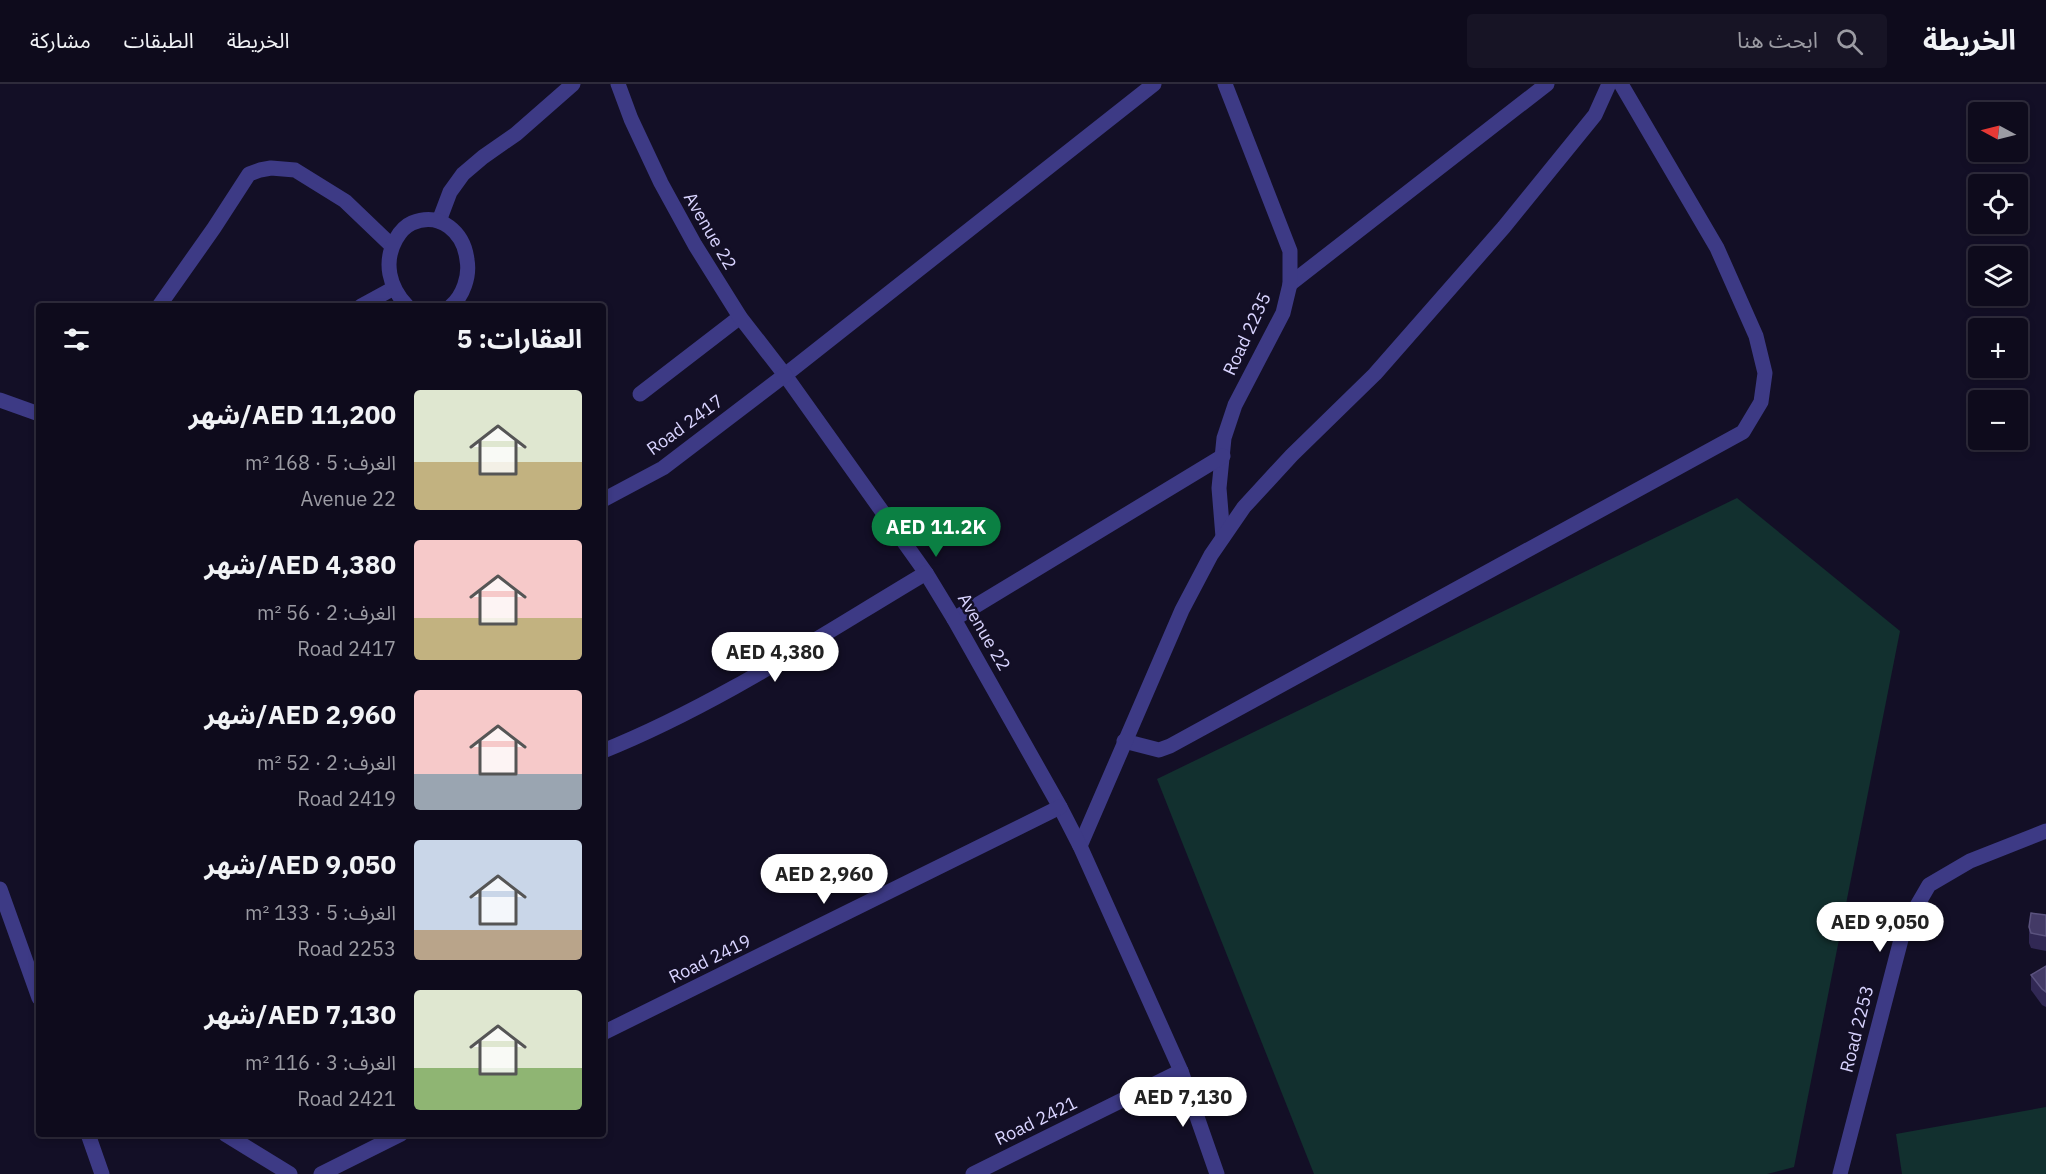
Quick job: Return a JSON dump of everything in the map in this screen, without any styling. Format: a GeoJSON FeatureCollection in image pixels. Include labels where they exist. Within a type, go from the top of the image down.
{"type":"FeatureCollection","features":[{"type":"Feature","properties":{"kind":"street"},"geometry":{"type":"LineString","coordinates":[[439,221],[450,192],[462,174],[516,134],[573,84]]}},
{"type":"Feature","properties":{"kind":"street","name":"Avenue 22"},"geometry":{"type":"LineString","coordinates":[[618,84],[631,119],[661,183],[695,245],[740,317],[785,375],[926,573],[1060,807],[1080,846],[1180,1071],[1218,1174]]}},
{"type":"Feature","properties":{"kind":"street"},"geometry":{"type":"LineString","coordinates":[[785,375],[1154,84]]}},
{"type":"Feature","properties":{"kind":"street","name":"Road 2235"},"geometry":{"type":"LineString","coordinates":[[1223,537],[1219,488],[1224,438],[1235,405],[1282,313],[1290,284],[1290,251],[1225,84]]}},
{"type":"Feature","properties":{"kind":"street"},"geometry":{"type":"LineString","coordinates":[[1290,284],[1547,84]]}},
{"type":"Feature","properties":{"kind":"street"},"geometry":{"type":"LineString","coordinates":[[1080,846],[1182,610],[1210,555],[1244,507],[1292,455],[1375,375],[1504,226],[1595,115],[1609,84]]}},
{"type":"Feature","properties":{"kind":"street"},"geometry":{"type":"LineString","coordinates":[[1124,741],[1159,750],[1170,746],[1743,432],[1761,402],[1765,373],[1756,336],[1717,248],[1621,84]]}},
{"type":"Feature","properties":{"kind":"street"},"geometry":{"type":"LineString","coordinates":[[161,303],[249,174],[260,170],[271,168],[295,170],[345,201],[393,246]]}},
{"type":"Feature","properties":{"kind":"street"},"geometry":{"type":"LineString","coordinates":[[405,303],[394,288],[389,267],[393,246],[400,232],[411,223],[425,220],[439,221],[451,227],[461,237],[468,264],[463,289],[454,303]]}},
{"type":"Feature","properties":{"kind":"street"},"geometry":{"type":"LineString","coordinates":[[366,303],[394,288]]}},
{"type":"Feature","properties":{"kind":"street"},"geometry":{"type":"LineString","coordinates":[[640,394],[740,317]]}},
{"type":"Feature","properties":{"kind":"street","name":"Road 2417"},"geometry":{"type":"LineString","coordinates":[[606,498],[663,468],[785,375]]}},
{"type":"Feature","properties":{"kind":"street"},"geometry":{"type":"LineString","coordinates":[[0,400],[36,413]]}},
{"type":"Feature","properties":{"kind":"street"},"geometry":{"type":"LineString","coordinates":[[954,619],[1223,456]]}},
{"type":"Feature","properties":{"kind":"street"},"geometry":{"type":"LineString","coordinates":[[606,750],[692,710],[758,675],[926,573]]}},
{"type":"Feature","properties":{"kind":"street","name":"Road 2419"},"geometry":{"type":"LineString","coordinates":[[606,1033],[1060,807]]}},
{"type":"Feature","properties":{"kind":"street","name":"Road 2253"},"geometry":{"type":"LineString","coordinates":[[1840,1174],[1904,928],[1929,885],[1971,861],[2046,831]]}},
{"type":"Feature","properties":{"kind":"street"},"geometry":{"type":"LineString","coordinates":[[0,889],[36,990]]}},
{"type":"Feature","properties":{"kind":"street","name":"Road 2421"},"geometry":{"type":"LineString","coordinates":[[973,1174],[1180,1071]]}},
{"type":"Feature","properties":{"kind":"street"},"geometry":{"type":"LineString","coordinates":[[89,1137],[102,1174]]}},
{"type":"Feature","properties":{"kind":"street"},"geometry":{"type":"LineString","coordinates":[[230,1137],[290,1174]]}},
{"type":"Feature","properties":{"kind":"street"},"geometry":{"type":"LineString","coordinates":[[321,1174],[395,1137]]}},
{"type":"Feature","properties":{"kind":"green space"},"geometry":{"type":"Polygon","coordinates":[[[1737,498],[1900,631],[1794,1167],[1767,1174],[1314,1174],[1157,779],[1737,498]]]}},
{"type":"Feature","properties":{"kind":"green space"},"geometry":{"type":"Polygon","coordinates":[[[2046,1107],[2046,1174],[1902,1174],[1896,1134],[2046,1107]]]}},
{"type":"Feature","properties":{"kind":"building"},"geometry":{"type":"Polygon","coordinates":[[[2031,913],[2046,915],[2046,936],[2031,933],[2029,927],[2031,913]]]}},
{"type":"Feature","properties":{"kind":"building"},"geometry":{"type":"Polygon","coordinates":[[[2046,966],[2046,992],[2031,975],[2046,966]]]}}]}
